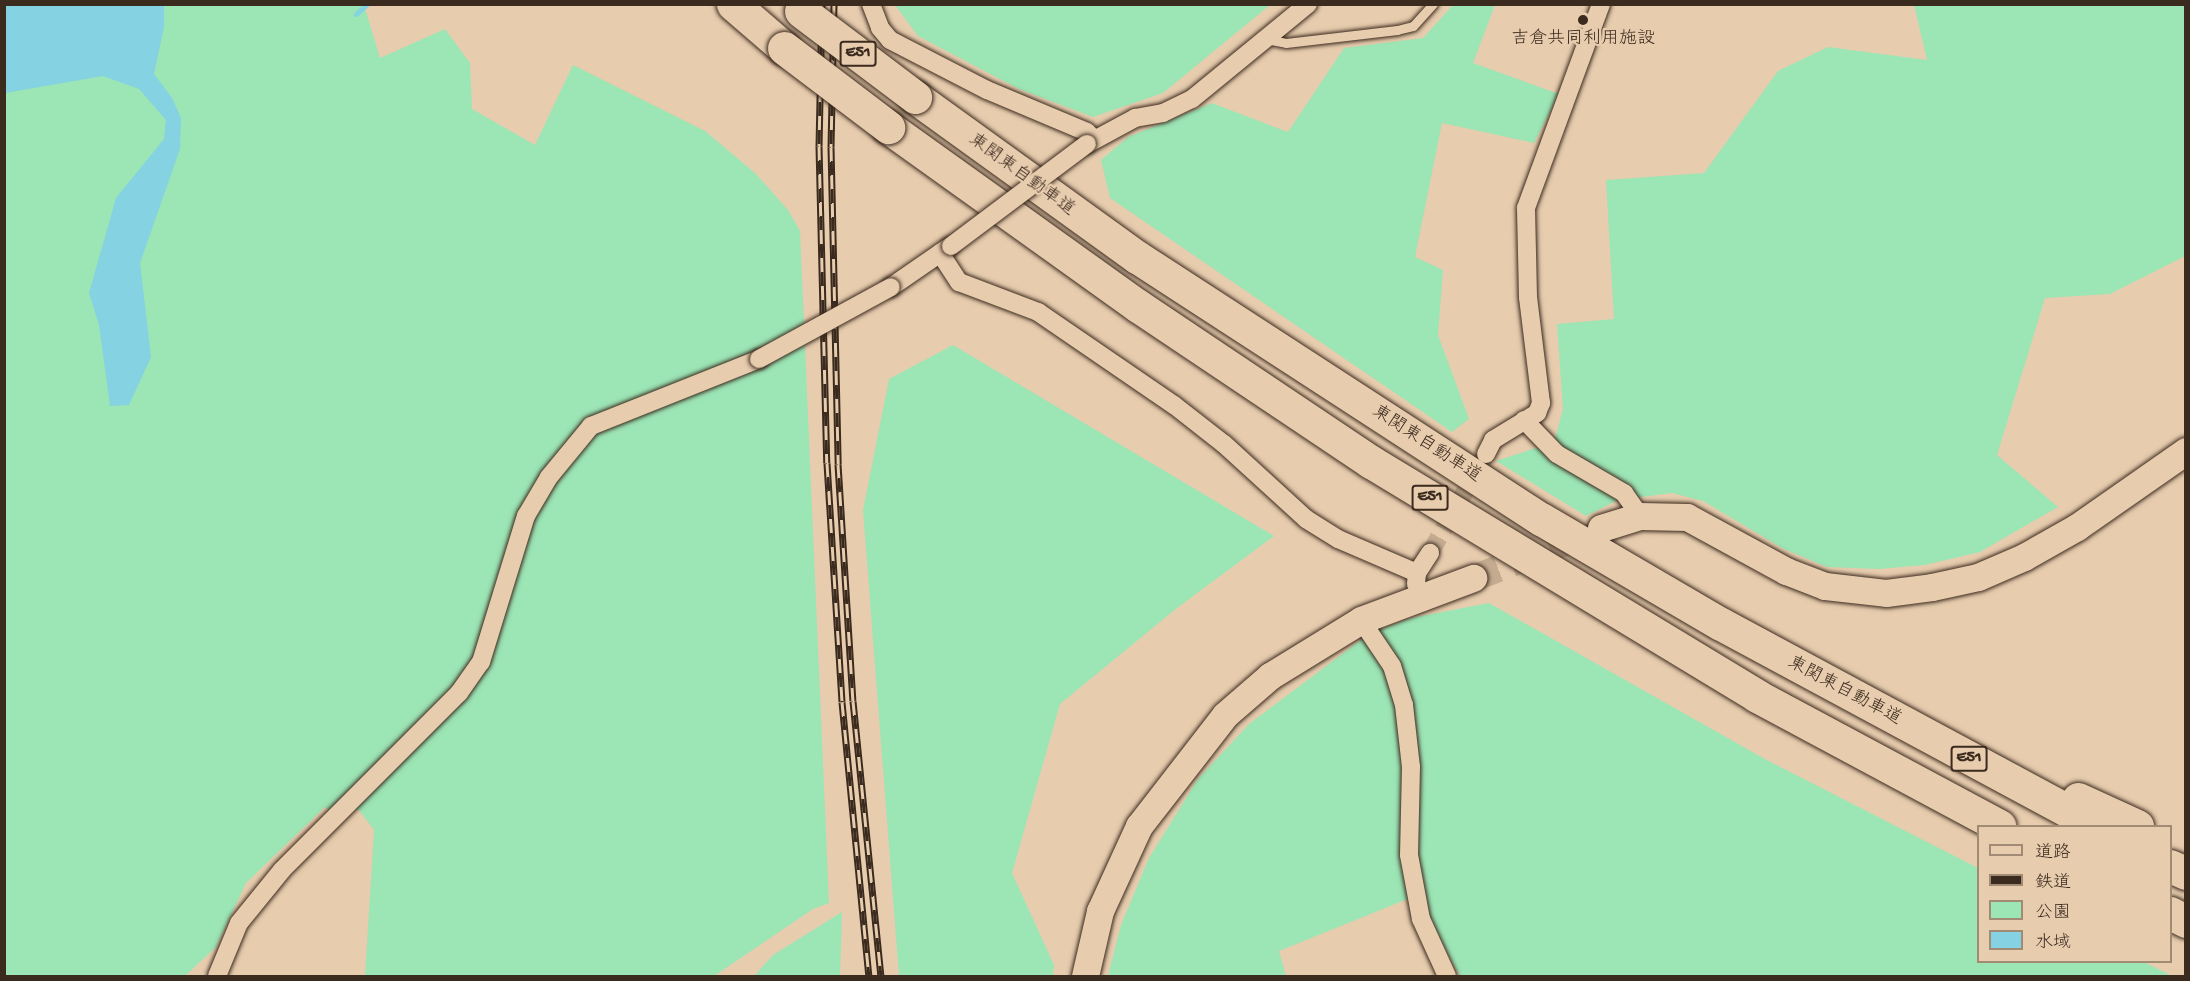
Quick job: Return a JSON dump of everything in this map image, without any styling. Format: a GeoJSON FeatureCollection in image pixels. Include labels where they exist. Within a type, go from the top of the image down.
{"type":"FeatureCollection","features":[{"type":"Feature","properties":{"kind":"highway","name":"E51"},"geometry":{"type":"LineString","coordinates":[[733,4],[784,48],[888,127],[1138,306],[1371,462],[1747,690],[1997,825]]}},
{"type":"Feature","properties":{"kind":"highway","name":"東関東自動車道"},"geometry":{"type":"LineString","coordinates":[[797,8],[915,97],[1137,257],[1495,490],[1842,691],[2094,825]]}},
{"type":"Feature","properties":{"kind":"highway"},"geometry":{"type":"LineString","coordinates":[[1842,691],[2135,825]]}},
{"type":"Feature","properties":{"kind":"highway"},"geometry":{"type":"LineString","coordinates":[[2172,867],[2186,873]]}},
{"type":"Feature","properties":{"kind":"highway"},"geometry":{"type":"LineString","coordinates":[[2172,913],[2186,919]]}},
{"type":"Feature","properties":{"kind":"street"},"geometry":{"type":"LineString","coordinates":[[871,4],[880,28],[890,40],[987,90],[1087,132],[1091,142]]}},
{"type":"Feature","properties":{"kind":"street"},"geometry":{"type":"LineString","coordinates":[[217,976],[239,923],[282,870],[459,693],[481,662],[526,516],[549,477],[591,426],[759,359],[891,287],[946,250],[1091,142],[1136,117],[1163,113],[1192,99],[1308,4]]}},
{"type":"Feature","properties":{"kind":"street"},"geometry":{"type":"LineString","coordinates":[[1486,454],[1493,440],[1537,413],[1541,403],[1528,297],[1526,208],[1601,4]]}},
{"type":"Feature","properties":{"kind":"street"},"geometry":{"type":"LineString","coordinates":[[946,250],[959,282],[1038,312],[1174,405],[1224,444],[1306,519],[1416,585]]}},
{"type":"Feature","properties":{"kind":"street"},"geometry":{"type":"LineString","coordinates":[[1524,420],[1557,454],[1624,492],[1640,516]]}},
{"type":"Feature","properties":{"kind":"street"},"geometry":{"type":"LineString","coordinates":[[1600,528],[1640,516],[1687,518],[1805,579],[1853,591],[1886,593],[1978,577],[2024,557],[2077,527],[2186,451]]}},
{"type":"Feature","properties":{"kind":"street"},"geometry":{"type":"LineString","coordinates":[[1416,585],[1430,553]]}},
{"type":"Feature","properties":{"kind":"street"},"geometry":{"type":"LineString","coordinates":[[1085,976],[1100,911],[1139,826],[1176,774],[1225,715],[1270,676],[1416,585],[1473,578]]}},
{"type":"Feature","properties":{"kind":"street"},"geometry":{"type":"LineString","coordinates":[[1361,620],[1392,666],[1404,705],[1411,767],[1409,855],[1421,919],[1447,976]]}},
{"type":"Feature","properties":{"kind":"lane"},"geometry":{"type":"LineString","coordinates":[[1266,39],[1286,43],[1397,30],[1413,26],[1433,4]]}},
{"type":"Feature","properties":{"kind":"green space"},"geometry":{"type":"Polygon","coordinates":[[[5,5],[364,5],[380,58],[445,29],[470,63],[472,109],[535,145],[573,65],[705,131],[755,173],[788,210],[800,231],[829,903],[813,909],[714,976],[365,976],[374,830],[359,810],[330,811],[325,807],[246,883],[216,947],[185,976],[5,976],[5,5]]]}},
{"type":"Feature","properties":{"kind":"green space"},"geometry":{"type":"Polygon","coordinates":[[[895,5],[1270,5],[1163,93],[1093,117],[1019,89],[918,36],[895,5]]]}},
{"type":"Feature","properties":{"kind":"green space"},"geometry":{"type":"Polygon","coordinates":[[[1453,5],[1495,5],[1473,63],[1559,94],[1534,143],[1442,123],[1415,257],[1443,270],[1438,335],[1469,419],[1452,432],[1110,198],[1101,160],[1128,137],[1212,103],[1288,132],[1344,48],[1423,38],[1453,5]]]}},
{"type":"Feature","properties":{"kind":"green space"},"geometry":{"type":"Polygon","coordinates":[[[1914,5],[2185,5],[2185,256],[2110,294],[2045,298],[1997,455],[2058,507],[1980,552],[1925,565],[1879,569],[1827,567],[1784,549],[1703,501],[1672,493],[1618,500],[1586,516],[1496,461],[1554,442],[1563,409],[1557,324],[1614,319],[1606,180],[1704,173],[1778,71],[1828,47],[1927,60],[1914,5]]]}},
{"type":"Feature","properties":{"kind":"green space"},"geometry":{"type":"Polygon","coordinates":[[[953,345],[1274,536],[1177,608],[1060,704],[1012,873],[1054,965],[1053,976],[899,976],[863,510],[889,379],[953,345]]]}},
{"type":"Feature","properties":{"kind":"green space"},"geometry":{"type":"Polygon","coordinates":[[[1489,603],[1763,758],[1977,867],[1977,963],[2146,963],[2172,976],[1460,976],[1415,896],[1279,951],[1286,976],[1108,976],[1121,925],[1149,858],[1198,779],[1249,724],[1370,633],[1411,618],[1489,603]]]}},
{"type":"Feature","properties":{"kind":"green space"},"geometry":{"type":"Polygon","coordinates":[[[842,912],[840,976],[754,976],[773,955],[842,912]]]}},
{"type":"Feature","properties":{"kind":"water"},"geometry":{"type":"Polygon","coordinates":[[[5,4],[164,5],[164,27],[154,74],[172,98],[181,118],[180,149],[140,263],[151,357],[129,405],[110,406],[99,325],[89,293],[116,198],[164,139],[166,120],[139,89],[103,76],[5,93],[5,4]]]}},
{"type":"Feature","properties":{"kind":"waterway"},"geometry":{"type":"LineString","coordinates":[[356,14],[367,4]]}},
{"type":"Feature","properties":{"kind":"tunnel"},"geometry":{"type":"LineString","coordinates":[[1430,553],[1478,469]]}},
{"type":"Feature","properties":{"kind":"tunnel"},"geometry":{"type":"LineString","coordinates":[[1473,578],[1588,533]]}},
{"type":"Feature","properties":{"kind":"railway"},"geometry":{"type":"LineString","coordinates":[[822,4],[819,146],[827,463],[842,702],[869,976]]}},
{"type":"Feature","properties":{"kind":"railway"},"geometry":{"type":"LineString","coordinates":[[834,4],[831,147],[838,464],[853,701],[881,976]]}},
{"type":"Feature","properties":{"kind":"place","name":"吉倉共同利用施設"},"geometry":{"type":"Point","coordinates":[1583,20]}}]}
